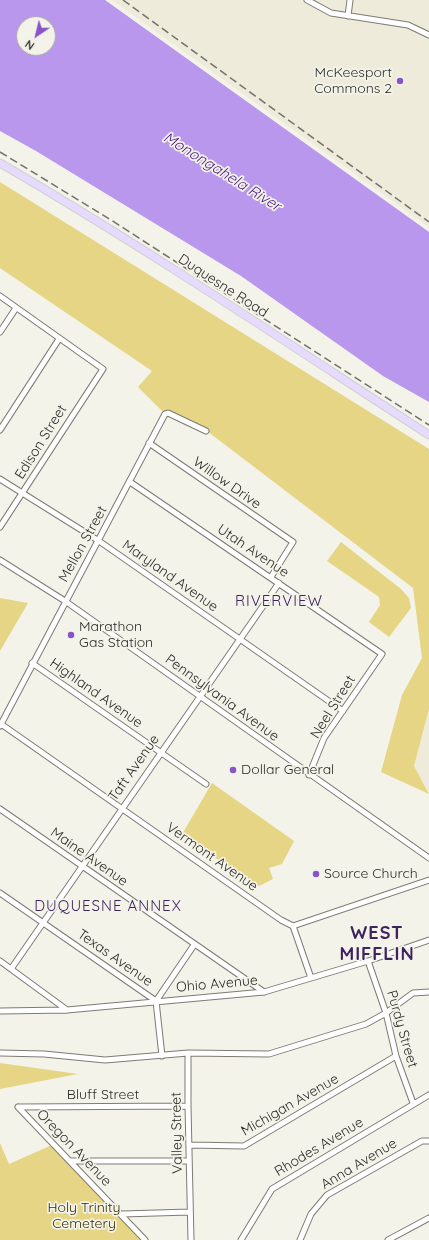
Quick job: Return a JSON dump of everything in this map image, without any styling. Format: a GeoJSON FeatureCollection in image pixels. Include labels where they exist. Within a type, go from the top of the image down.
{"type":"FeatureCollection","features":[{"type":"Feature","properties":{"kind":"main road","name":"Duquesne Road"},"geometry":{"type":"LineString","coordinates":[[0,163],[153,256],[429,435]]}},
{"type":"Feature","properties":{"kind":"street"},"geometry":{"type":"LineString","coordinates":[[307,0],[331,13],[408,25],[429,35]]}},
{"type":"Feature","properties":{"kind":"street"},"geometry":{"type":"LineString","coordinates":[[348,16],[350,0]]}},
{"type":"Feature","properties":{"kind":"street"},"geometry":{"type":"LineString","coordinates":[[0,296],[59,339],[0,430]]}},
{"type":"Feature","properties":{"kind":"street"},"geometry":{"type":"LineString","coordinates":[[0,332],[16,308]]}},
{"type":"Feature","properties":{"kind":"street","name":"Edison Street"},"geometry":{"type":"LineString","coordinates":[[0,527],[23,494],[103,369],[59,339]]}},
{"type":"Feature","properties":{"kind":"street","name":"Mellon Street"},"geometry":{"type":"LineString","coordinates":[[0,725],[165,414],[168,413],[206,431]]}},
{"type":"Feature","properties":{"kind":"street","name":"Willow Drive"},"geometry":{"type":"LineString","coordinates":[[149,443],[293,542],[271,577]]}},
{"type":"Feature","properties":{"kind":"street","name":"Maryland Avenue"},"geometry":{"type":"LineString","coordinates":[[0,479],[98,541],[343,711]]}},
{"type":"Feature","properties":{"kind":"street","name":"Utah Avenue"},"geometry":{"type":"LineString","coordinates":[[130,482],[382,654]]}},
{"type":"Feature","properties":{"kind":"street","name":"Pennsylvania Avenue"},"geometry":{"type":"LineString","coordinates":[[0,560],[65,601],[309,775],[429,858]]}},
{"type":"Feature","properties":{"kind":"street","name":"Taft Avenue"},"geometry":{"type":"LineString","coordinates":[[11,968],[279,583]]}},
{"type":"Feature","properties":{"kind":"street","name":"Neel Street"},"geometry":{"type":"LineString","coordinates":[[309,775],[324,740],[382,654]]}},
{"type":"Feature","properties":{"kind":"street","name":"Highland Avenue"},"geometry":{"type":"LineString","coordinates":[[32,663],[206,784]]}},
{"type":"Feature","properties":{"kind":"street","name":"Vermont Avenue"},"geometry":{"type":"LineString","coordinates":[[0,725],[281,920],[293,926]]}},
{"type":"Feature","properties":{"kind":"street","name":"Maine Avenue"},"geometry":{"type":"LineString","coordinates":[[0,809],[194,945],[264,992]]}},
{"type":"Feature","properties":{"kind":"street"},"geometry":{"type":"LineString","coordinates":[[311,978],[293,926],[429,880]]}},
{"type":"Feature","properties":{"kind":"street","name":"Texas Avenue"},"geometry":{"type":"LineString","coordinates":[[0,893],[156,1001]]}},
{"type":"Feature","properties":{"kind":"street","name":"Ohio Avenue"},"geometry":{"type":"LineString","coordinates":[[0,1011],[67,1010],[264,992],[368,961],[429,940]]}},
{"type":"Feature","properties":{"kind":"street"},"geometry":{"type":"LineString","coordinates":[[162,1056],[156,1001],[194,945]]}},
{"type":"Feature","properties":{"kind":"street"},"geometry":{"type":"LineString","coordinates":[[0,961],[67,1010]]}},
{"type":"Feature","properties":{"kind":"street","name":"Purdy Street"},"geometry":{"type":"LineString","coordinates":[[368,961],[386,1013],[396,1056],[413,1103]]}},
{"type":"Feature","properties":{"kind":"street"},"geometry":{"type":"LineString","coordinates":[[0,1053],[44,1054],[105,1060],[188,1053],[269,1054],[366,1024],[386,1013],[413,993],[429,992]]}},
{"type":"Feature","properties":{"kind":"street","name":"Valley Street"},"geometry":{"type":"LineString","coordinates":[[188,1053],[190,1212]]}},
{"type":"Feature","properties":{"kind":"street","name":"Michigan Avenue"},"geometry":{"type":"LineString","coordinates":[[190,1145],[244,1146],[396,1056]]}},
{"type":"Feature","properties":{"kind":"street","name":"Rhodes Avenue"},"geometry":{"type":"LineString","coordinates":[[241,1240],[272,1189],[413,1103],[429,1095]]}},
{"type":"Feature","properties":{"kind":"street","name":"Bluff Street"},"geometry":{"type":"LineString","coordinates":[[18,1107],[188,1106]]}},
{"type":"Feature","properties":{"kind":"street","name":"Oregon Avenue"},"geometry":{"type":"LineString","coordinates":[[18,1107],[122,1214],[145,1240]]}},
{"type":"Feature","properties":{"kind":"street","name":"Anna Avenue"},"geometry":{"type":"LineString","coordinates":[[300,1240],[311,1214],[327,1195],[422,1141],[429,1141]]}},
{"type":"Feature","properties":{"kind":"street"},"geometry":{"type":"LineString","coordinates":[[70,1161],[189,1161]]}},
{"type":"Feature","properties":{"kind":"street"},"geometry":{"type":"LineString","coordinates":[[122,1214],[190,1212],[192,1240]]}},
{"type":"Feature","properties":{"kind":"street"},"geometry":{"type":"LineString","coordinates":[[388,1240],[429,1218]]}},
{"type":"Feature","properties":{"kind":"shaded area"},"geometry":{"type":"Polygon","coordinates":[[[112,0],[429,0],[429,227],[112,0]]]}},
{"type":"Feature","properties":{"kind":"shaded area"},"geometry":{"type":"Polygon","coordinates":[[[429,709],[429,793],[414,766],[429,709]]]}},
{"type":"Feature","properties":{"kind":"green space"},"geometry":{"type":"Polygon","coordinates":[[[0,182],[429,449],[429,709],[414,766],[429,794],[381,772],[402,695],[422,658],[413,588],[203,428],[165,414],[138,387],[152,371],[0,268],[0,182]]]}},
{"type":"Feature","properties":{"kind":"green space"},"geometry":{"type":"Polygon","coordinates":[[[341,542],[401,589],[409,598],[411,608],[389,637],[369,622],[380,605],[379,597],[327,561],[341,542]]]}},
{"type":"Feature","properties":{"kind":"green space"},"geometry":{"type":"Polygon","coordinates":[[[0,598],[28,603],[0,651],[0,598]]]}},
{"type":"Feature","properties":{"kind":"green space"},"geometry":{"type":"Polygon","coordinates":[[[212,783],[294,841],[282,864],[269,868],[273,879],[259,886],[181,836],[212,783]]]}},
{"type":"Feature","properties":{"kind":"green space"},"geometry":{"type":"Polygon","coordinates":[[[0,1063],[78,1074],[0,1089],[0,1063]]]}},
{"type":"Feature","properties":{"kind":"green space","name":"Holy Trinity Cemetery"},"geometry":{"type":"Polygon","coordinates":[[[0,1143],[9,1164],[52,1145],[141,1240],[0,1240],[0,1143]]]}},
{"type":"Feature","properties":{"kind":"water","name":"Monongahela River"},"geometry":{"type":"Polygon","coordinates":[[[0,0],[105,0],[429,232],[429,402],[383,376],[241,276],[36,151],[0,131],[0,0]]]}},
{"type":"Feature","properties":{"kind":"railway"},"geometry":{"type":"LineString","coordinates":[[123,0],[429,222]]}},
{"type":"Feature","properties":{"kind":"railway"},"geometry":{"type":"LineString","coordinates":[[0,152],[111,220],[429,425]]}},
{"type":"Feature","properties":{"kind":"place","name":"McKeesport Commons 2"},"geometry":{"type":"Point","coordinates":[400,81]}},
{"type":"Feature","properties":{"kind":"place","name":"Marathon Gas Station"},"geometry":{"type":"Point","coordinates":[71,635]}},
{"type":"Feature","properties":{"kind":"place","name":"Dollar General"},"geometry":{"type":"Point","coordinates":[233,770]}},
{"type":"Feature","properties":{"kind":"place","name":"Source Church"},"geometry":{"type":"Point","coordinates":[316,874]}},
{"type":"Feature","properties":{"kind":"district","name":"RIVERVIEW"},"geometry":{"type":"Point","coordinates":[279,601]}},
{"type":"Feature","properties":{"kind":"district","name":"DUQUESNE ANNEX"},"geometry":{"type":"Point","coordinates":[108,906]}},
{"type":"Feature","properties":{"kind":"district","name":"WEST MIFFLIN"},"geometry":{"type":"Point","coordinates":[377,944]}}]}
